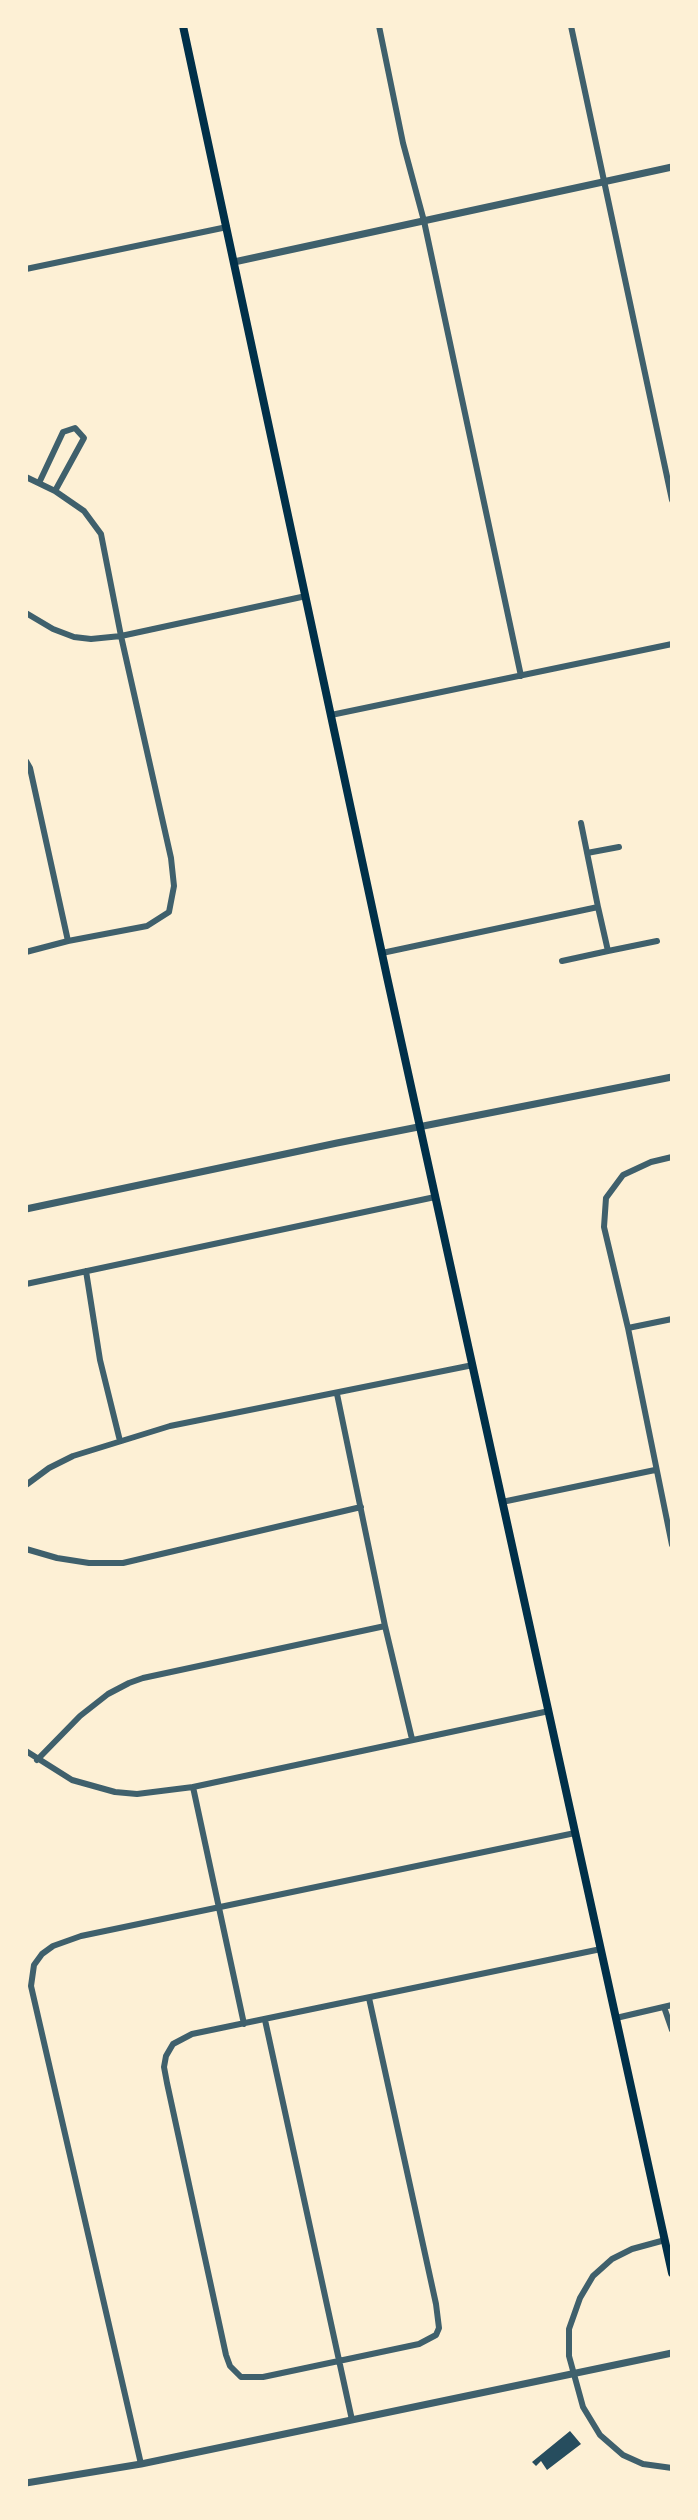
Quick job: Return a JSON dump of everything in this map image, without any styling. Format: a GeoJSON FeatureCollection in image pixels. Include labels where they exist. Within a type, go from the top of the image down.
{"type":"FeatureCollection","features":[{"type":"Feature","properties":{"kind":"main road"},"geometry":{"type":"LineString","coordinates":[[183,26],[435,1197],[672,2273]]}},
{"type":"Feature","properties":{"kind":"street"},"geometry":{"type":"LineString","coordinates":[[379,26],[521,676]]}},
{"type":"Feature","properties":{"kind":"street"},"geometry":{"type":"LineString","coordinates":[[571,26],[672,500]]}},
{"type":"Feature","properties":{"kind":"street"},"geometry":{"type":"LineString","coordinates":[[234,262],[672,167]]}},
{"type":"Feature","properties":{"kind":"street"},"geometry":{"type":"LineString","coordinates":[[26,269],[227,227]]}},
{"type":"Feature","properties":{"kind":"street"},"geometry":{"type":"LineString","coordinates":[[39,483],[63,432],[75,428],[84,438],[55,491]]}},
{"type":"Feature","properties":{"kind":"street"},"geometry":{"type":"LineString","coordinates":[[26,477],[55,491],[84,511],[101,534],[171,858],[174,886],[169,912],[147,926],[26,952]]}},
{"type":"Feature","properties":{"kind":"street"},"geometry":{"type":"LineString","coordinates":[[26,613],[53,629],[91,639],[121,636],[306,596]]}},
{"type":"Feature","properties":{"kind":"street"},"geometry":{"type":"LineString","coordinates":[[331,715],[672,644]]}},
{"type":"Feature","properties":{"kind":"street"},"geometry":{"type":"LineString","coordinates":[[26,761],[68,941]]}},
{"type":"Feature","properties":{"kind":"street"},"geometry":{"type":"LineString","coordinates":[[581,823],[608,951]]}},
{"type":"Feature","properties":{"kind":"street"},"geometry":{"type":"LineString","coordinates":[[587,853],[619,847]]}},
{"type":"Feature","properties":{"kind":"street"},"geometry":{"type":"LineString","coordinates":[[382,953],[598,907]]}},
{"type":"Feature","properties":{"kind":"street"},"geometry":{"type":"LineString","coordinates":[[562,961],[657,941]]}},
{"type":"Feature","properties":{"kind":"street"},"geometry":{"type":"LineString","coordinates":[[26,1209],[672,1077]]}},
{"type":"Feature","properties":{"kind":"street"},"geometry":{"type":"LineString","coordinates":[[672,1157],[651,1162],[623,1175],[606,1198],[604,1227],[672,1545]]}},
{"type":"Feature","properties":{"kind":"street"},"geometry":{"type":"LineString","coordinates":[[26,1284],[435,1197]]}},
{"type":"Feature","properties":{"kind":"street"},"geometry":{"type":"LineString","coordinates":[[86,1271],[100,1360],[120,1441]]}},
{"type":"Feature","properties":{"kind":"street"},"geometry":{"type":"LineString","coordinates":[[628,1328],[672,1319]]}},
{"type":"Feature","properties":{"kind":"street"},"geometry":{"type":"LineString","coordinates":[[26,1485],[73,1456],[170,1426],[473,1365]]}},
{"type":"Feature","properties":{"kind":"street"},"geometry":{"type":"LineString","coordinates":[[337,1394],[412,1739]]}},
{"type":"Feature","properties":{"kind":"street"},"geometry":{"type":"LineString","coordinates":[[502,1502],[655,1470]]}},
{"type":"Feature","properties":{"kind":"street"},"geometry":{"type":"LineString","coordinates":[[26,1549],[89,1563],[123,1563],[361,1507]]}},
{"type":"Feature","properties":{"kind":"street"},"geometry":{"type":"LineString","coordinates":[[37,1760],[80,1716],[108,1694],[129,1683],[385,1626]]}},
{"type":"Feature","properties":{"kind":"street"},"geometry":{"type":"LineString","coordinates":[[26,1751],[72,1780],[115,1792],[137,1794],[193,1787],[549,1711]]}},
{"type":"Feature","properties":{"kind":"street"},"geometry":{"type":"LineString","coordinates":[[193,1787],[244,2024]]}},
{"type":"Feature","properties":{"kind":"street"},"geometry":{"type":"LineString","coordinates":[[141,2464],[31,1986],[34,1965],[53,1946],[81,1936],[575,1833]]}},
{"type":"Feature","properties":{"kind":"street"},"geometry":{"type":"LineString","coordinates":[[369,1998],[439,2328],[436,2335],[419,2344],[249,2379],[235,2374],[226,2355],[164,2067],[173,2044],[192,2034],[601,1949]]}},
{"type":"Feature","properties":{"kind":"street"},"geometry":{"type":"LineString","coordinates":[[616,2018],[668,2006],[672,2030]]}},
{"type":"Feature","properties":{"kind":"street"},"geometry":{"type":"LineString","coordinates":[[265,2020],[352,2420]]}},
{"type":"Feature","properties":{"kind":"street"},"geometry":{"type":"LineString","coordinates":[[665,2240],[632,2249],[612,2259],[593,2276],[580,2298],[569,2329],[569,2356],[583,2407],[600,2435],[623,2455],[643,2464],[672,2468]]}},
{"type":"Feature","properties":{"kind":"street"},"geometry":{"type":"LineString","coordinates":[[26,2483],[141,2464],[672,2353]]}},
{"type":"Feature","properties":{"kind":"building"},"geometry":{"type":"Polygon","coordinates":[[[570,2431],[581,2444],[547,2470],[541,2461],[536,2466],[532,2462],[570,2431]]]}}]}
